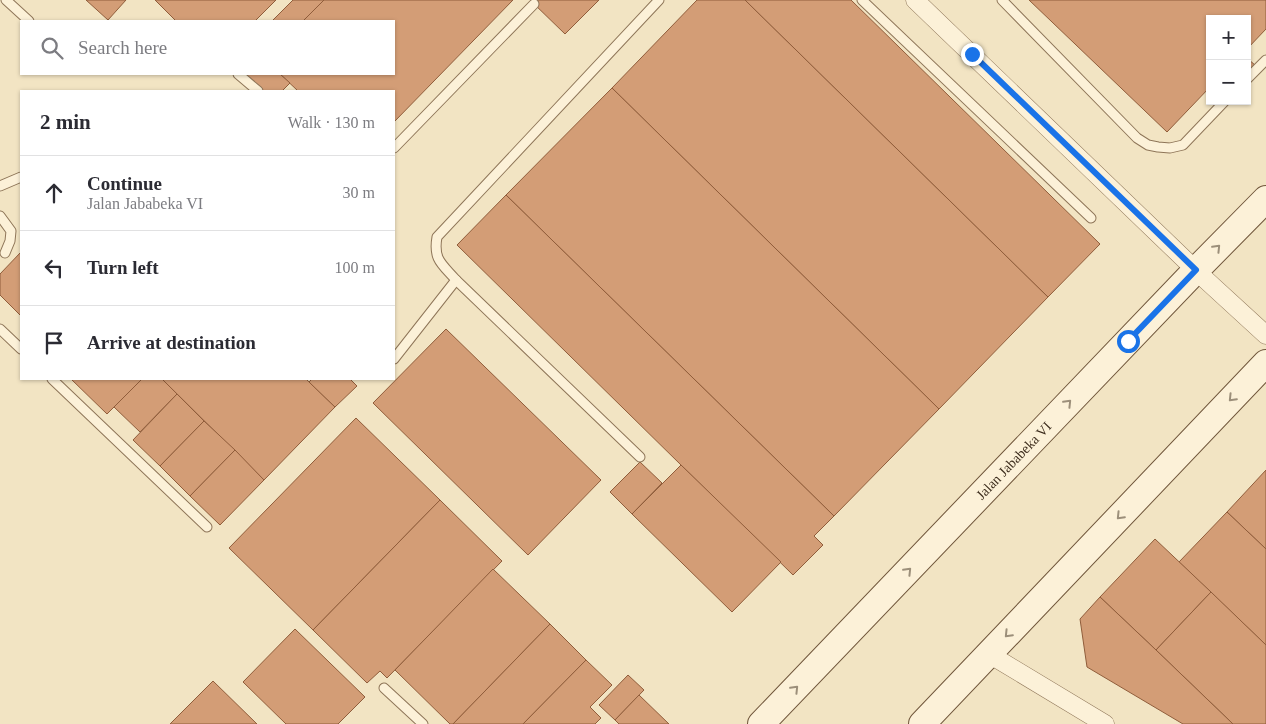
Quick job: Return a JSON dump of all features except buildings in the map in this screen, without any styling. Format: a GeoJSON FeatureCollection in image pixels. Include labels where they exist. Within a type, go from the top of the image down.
{"type":"FeatureCollection","features":[{"type":"Feature","properties":{"kind":"street"},"geometry":{"type":"LineString","coordinates":[[915,0],[1265,335]]}},
{"type":"Feature","properties":{"kind":"street","name":"Jalan Jababeka VI"},"geometry":{"type":"LineString","coordinates":[[762,724],[1201,275],[1266,199]]}},
{"type":"Feature","properties":{"kind":"street"},"geometry":{"type":"LineString","coordinates":[[922,724],[1266,363]]}},
{"type":"Feature","properties":{"kind":"street"},"geometry":{"type":"LineString","coordinates":[[989,654],[1105,724]]}},
{"type":"Feature","properties":{"kind":"lane"},"geometry":{"type":"LineString","coordinates":[[6,0],[27,20]]}},
{"type":"Feature","properties":{"kind":"lane"},"geometry":{"type":"LineString","coordinates":[[640,457],[456,280],[438,260],[435,248],[437,237],[659,0]]}},
{"type":"Feature","properties":{"kind":"lane"},"geometry":{"type":"LineString","coordinates":[[862,0],[1091,218]]}},
{"type":"Feature","properties":{"kind":"lane"},"geometry":{"type":"LineString","coordinates":[[1002,0],[1137,138],[1148,145],[1170,148],[1182,145],[1221,105]]}},
{"type":"Feature","properties":{"kind":"lane"},"geometry":{"type":"LineString","coordinates":[[395,147],[534,4]]}},
{"type":"Feature","properties":{"kind":"lane"},"geometry":{"type":"LineString","coordinates":[[1251,75],[1266,60]]}},
{"type":"Feature","properties":{"kind":"lane"},"geometry":{"type":"LineString","coordinates":[[239,75],[257,90]]}},
{"type":"Feature","properties":{"kind":"lane"},"geometry":{"type":"LineString","coordinates":[[0,186],[20,177]]}},
{"type":"Feature","properties":{"kind":"lane"},"geometry":{"type":"LineString","coordinates":[[0,216],[11,231],[10,241],[5,253]]}},
{"type":"Feature","properties":{"kind":"lane"},"geometry":{"type":"LineString","coordinates":[[395,358],[456,280]]}},
{"type":"Feature","properties":{"kind":"lane"},"geometry":{"type":"LineString","coordinates":[[0,329],[20,349]]}},
{"type":"Feature","properties":{"kind":"lane"},"geometry":{"type":"LineString","coordinates":[[53,380],[207,527]]}},
{"type":"Feature","properties":{"kind":"lane"},"geometry":{"type":"LineString","coordinates":[[384,688],[422,724]]}},
{"type":"Feature","properties":{"kind":"route"},"geometry":{"type":"LineString","coordinates":[[972,54],[1196,270],[1128,341]]}}]}
